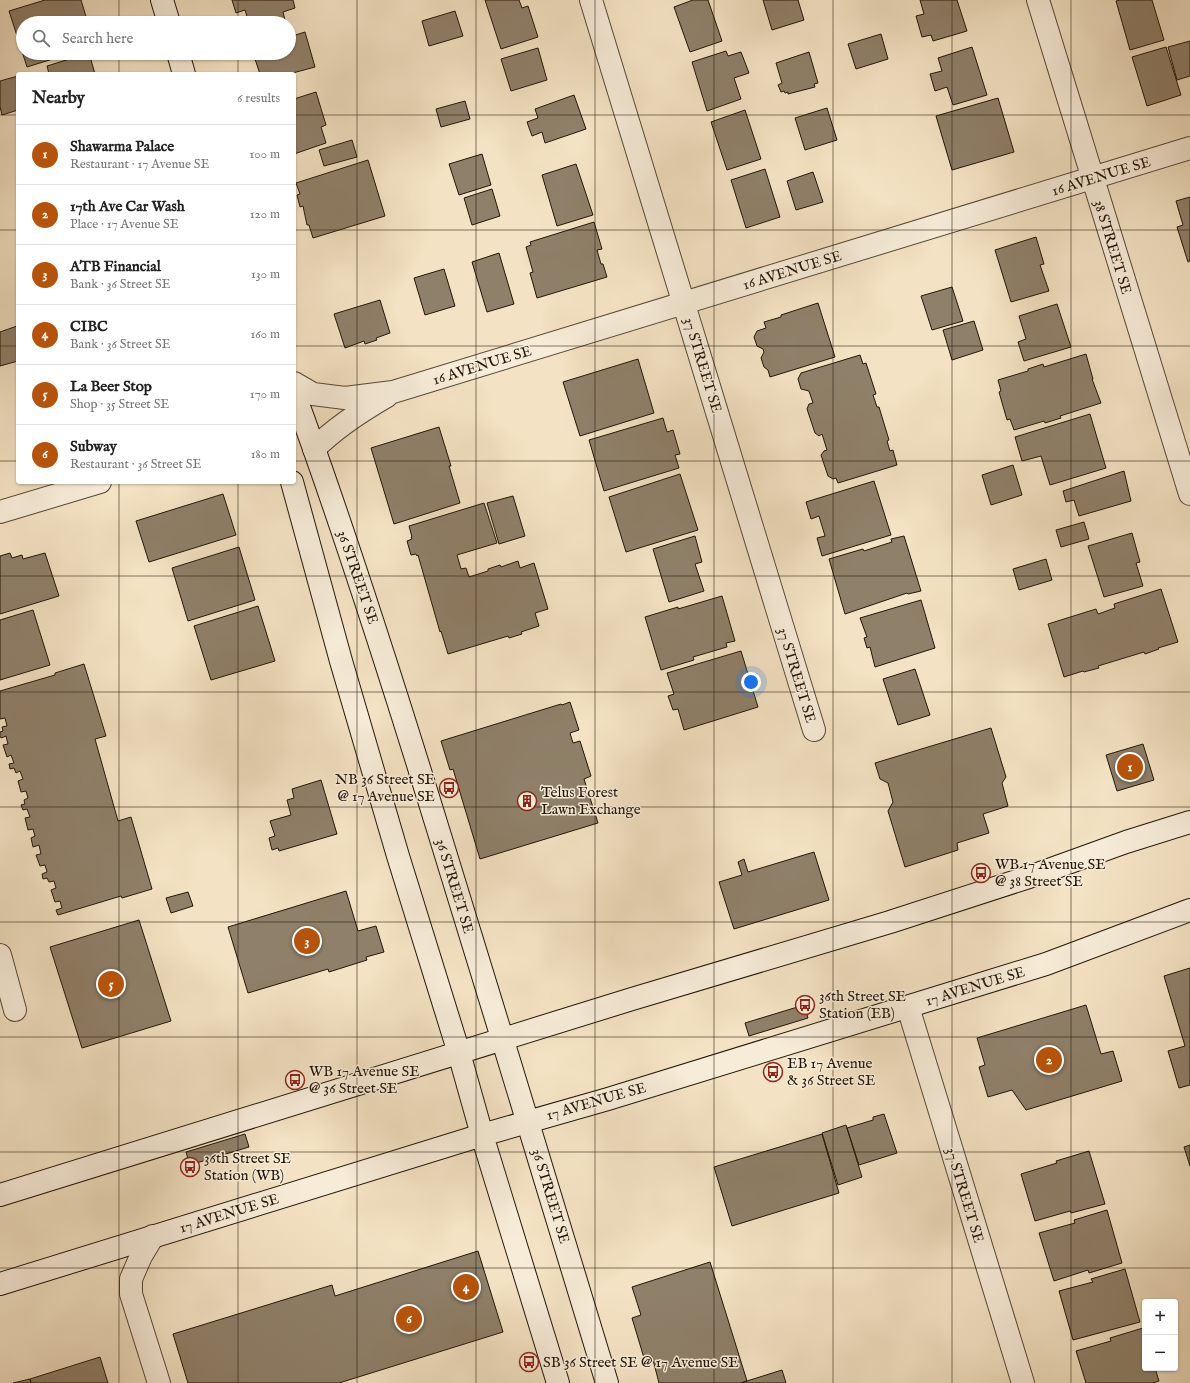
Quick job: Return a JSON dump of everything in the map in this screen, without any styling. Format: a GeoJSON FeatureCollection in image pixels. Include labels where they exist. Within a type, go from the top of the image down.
{"type":"FeatureCollection","features":[{"type":"Feature","properties":{"kind":"main road"},"geometry":{"type":"LineString","coordinates":[[162,0],[167,16]]}},
{"type":"Feature","properties":{"kind":"main road","name":"37 STREET SE"},"geometry":{"type":"LineString","coordinates":[[591,0],[814,730]]}},
{"type":"Feature","properties":{"kind":"main road","name":"38 STREET SE"},"geometry":{"type":"LineString","coordinates":[[1038,0],[1190,494]]}},
{"type":"Feature","properties":{"kind":"main road"},"geometry":{"type":"LineString","coordinates":[[180,60],[183,72]]}},
{"type":"Feature","properties":{"kind":"main road","name":"16 AVENUE SE"},"geometry":{"type":"LineString","coordinates":[[296,384],[313,394],[345,398],[393,392],[1190,148]]}},
{"type":"Feature","properties":{"kind":"main road","name":"16 AVENUE SE"},"geometry":{"type":"LineString","coordinates":[[314,448],[329,434],[354,416],[393,392]]}},
{"type":"Feature","properties":{"kind":"main road","name":"36 STREET SE"},"geometry":{"type":"LineString","coordinates":[[296,398],[378,635],[607,1383]]}},
{"type":"Feature","properties":{"kind":"main road"},"geometry":{"type":"LineString","coordinates":[[0,512],[93,484]]}},
{"type":"Feature","properties":{"kind":"main road"},"geometry":{"type":"LineString","coordinates":[[293,484],[341,661],[398,856],[558,1383]]}},
{"type":"Feature","properties":{"kind":"main road"},"geometry":{"type":"LineString","coordinates":[[0,1194],[632,999],[890,922],[1029,877],[1126,842],[1190,822]]}},
{"type":"Feature","properties":{"kind":"main road","name":"17 AVENUE SE"},"geometry":{"type":"LineString","coordinates":[[0,1284],[482,1135],[612,1097],[1046,964],[1190,910]]}},
{"type":"Feature","properties":{"kind":"main road"},"geometry":{"type":"LineString","coordinates":[[0,955],[15,1010]]}},
{"type":"Feature","properties":{"kind":"main road","name":"37 STREET SE"},"geometry":{"type":"LineString","coordinates":[[908,1007],[1023,1383]]}},
{"type":"Feature","properties":{"kind":"main road"},"geometry":{"type":"LineString","coordinates":[[153,1236],[141,1256],[131,1280],[131,1294],[159,1383]]}},
{"type":"Feature","properties":{"kind":"building"},"geometry":{"type":"Polygon","coordinates":[[[45,0],[81,0],[86,16],[16,16],[16,33],[9,11],[45,0]]]}},
{"type":"Feature","properties":{"kind":"building"},"geometry":{"type":"Polygon","coordinates":[[[232,0],[293,0],[295,8],[283,12],[284,16],[247,16],[245,10],[236,13],[232,0]]]}},
{"type":"Feature","properties":{"kind":"building"},"geometry":{"type":"Polygon","coordinates":[[[485,0],[519,0],[522,8],[528,6],[538,37],[501,49],[485,0]]]}},
{"type":"Feature","properties":{"kind":"building"},"geometry":{"type":"Polygon","coordinates":[[[693,0],[708,0],[722,41],[690,52],[674,7],[693,0]]]}},
{"type":"Feature","properties":{"kind":"building"},"geometry":{"type":"Polygon","coordinates":[[[763,0],[798,0],[804,20],[772,30],[763,0]]]}},
{"type":"Feature","properties":{"kind":"building"},"geometry":{"type":"Polygon","coordinates":[[[920,0],[957,0],[967,31],[933,41],[931,35],[922,37],[916,16],[924,14],[920,0]]]}},
{"type":"Feature","properties":{"kind":"building"},"geometry":{"type":"Polygon","coordinates":[[[1152,0],[1164,40],[1130,50],[1116,1],[1152,0]]]}},
{"type":"Feature","properties":{"kind":"building"},"geometry":{"type":"Polygon","coordinates":[[[455,11],[463,36],[429,46],[422,21],[455,11]]]}},
{"type":"Feature","properties":{"kind":"building"},"geometry":{"type":"Polygon","coordinates":[[[305,32],[315,67],[296,72],[259,72],[255,60],[296,60],[296,35],[305,32]]]}},
{"type":"Feature","properties":{"kind":"building"},"geometry":{"type":"Polygon","coordinates":[[[881,34],[888,59],[856,69],[848,44],[881,34]]]}},
{"type":"Feature","properties":{"kind":"building"},"geometry":{"type":"Polygon","coordinates":[[[1190,41],[1190,76],[1177,80],[1168,47],[1190,41]]]}},
{"type":"Feature","properties":{"kind":"building"},"geometry":{"type":"Polygon","coordinates":[[[972,47],[987,95],[953,105],[947,87],[935,91],[930,74],[942,71],[938,58],[972,47]]]}},
{"type":"Feature","properties":{"kind":"building"},"geometry":{"type":"Polygon","coordinates":[[[1166,47],[1181,95],[1147,106],[1132,57],[1166,47]]]}},
{"type":"Feature","properties":{"kind":"building"},"geometry":{"type":"Polygon","coordinates":[[[538,48],[547,80],[511,91],[501,59],[538,48]]]}},
{"type":"Feature","properties":{"kind":"building"},"geometry":{"type":"Polygon","coordinates":[[[726,51],[728,56],[741,52],[749,73],[734,78],[741,99],[707,111],[692,62],[726,51]]]}},
{"type":"Feature","properties":{"kind":"building"},"geometry":{"type":"Polygon","coordinates":[[[809,52],[818,83],[814,84],[815,87],[788,94],[788,92],[781,92],[778,85],[782,83],[776,63],[809,52]]]}},
{"type":"Feature","properties":{"kind":"building"},"geometry":{"type":"Polygon","coordinates":[[[25,60],[50,60],[27,67],[25,60]]]}},
{"type":"Feature","properties":{"kind":"building"},"geometry":{"type":"Polygon","coordinates":[[[66,60],[91,60],[94,72],[48,72],[47,66],[66,60]]]}},
{"type":"Feature","properties":{"kind":"building"},"geometry":{"type":"Polygon","coordinates":[[[16,77],[16,111],[2,115],[0,107],[0,81],[16,77]]]}},
{"type":"Feature","properties":{"kind":"building"},"geometry":{"type":"Polygon","coordinates":[[[316,92],[326,125],[321,127],[326,143],[296,153],[296,98],[316,92]]]}},
{"type":"Feature","properties":{"kind":"building"},"geometry":{"type":"Polygon","coordinates":[[[574,95],[586,129],[545,143],[542,132],[532,136],[527,122],[538,118],[535,109],[574,95]]]}},
{"type":"Feature","properties":{"kind":"building"},"geometry":{"type":"Polygon","coordinates":[[[998,98],[1014,152],[952,170],[936,116],[998,98]]]}},
{"type":"Feature","properties":{"kind":"building"},"geometry":{"type":"Polygon","coordinates":[[[465,101],[470,119],[441,127],[436,109],[465,101]]]}},
{"type":"Feature","properties":{"kind":"building"},"geometry":{"type":"Polygon","coordinates":[[[827,108],[837,140],[805,150],[795,118],[827,108]]]}},
{"type":"Feature","properties":{"kind":"building"},"geometry":{"type":"Polygon","coordinates":[[[745,110],[761,159],[727,170],[711,122],[745,110]]]}},
{"type":"Feature","properties":{"kind":"building"},"geometry":{"type":"Polygon","coordinates":[[[352,140],[357,157],[324,166],[319,150],[352,140]]]}},
{"type":"Feature","properties":{"kind":"building"},"geometry":{"type":"Polygon","coordinates":[[[482,154],[491,185],[459,195],[449,164],[482,154]]]}},
{"type":"Feature","properties":{"kind":"building"},"geometry":{"type":"Polygon","coordinates":[[[368,160],[385,216],[313,238],[309,225],[307,225],[303,206],[300,207],[297,195],[300,194],[296,183],[368,160]]]}},
{"type":"Feature","properties":{"kind":"building"},"geometry":{"type":"Polygon","coordinates":[[[576,164],[593,215],[557,226],[542,175],[576,164]]]}},
{"type":"Feature","properties":{"kind":"building"},"geometry":{"type":"Polygon","coordinates":[[[765,169],[780,217],[746,228],[731,180],[765,169]]]}},
{"type":"Feature","properties":{"kind":"building"},"geometry":{"type":"Polygon","coordinates":[[[813,172],[823,202],[796,210],[787,181],[813,172]]]}},
{"type":"Feature","properties":{"kind":"building"},"geometry":{"type":"Polygon","coordinates":[[[492,189],[500,216],[472,225],[464,198],[492,189]]]}},
{"type":"Feature","properties":{"kind":"building"},"geometry":{"type":"Polygon","coordinates":[[[1190,197],[1190,261],[1188,262],[1177,227],[1183,225],[1176,201],[1190,197]]]}},
{"type":"Feature","properties":{"kind":"building"},"geometry":{"type":"Polygon","coordinates":[[[594,222],[602,249],[597,250],[607,277],[537,298],[530,273],[533,272],[526,247],[531,245],[530,242],[594,222]]]}},
{"type":"Feature","properties":{"kind":"building"},"geometry":{"type":"Polygon","coordinates":[[[1036,237],[1044,264],[1040,265],[1049,291],[1011,302],[995,250],[1036,237]]]}},
{"type":"Feature","properties":{"kind":"building"},"geometry":{"type":"Polygon","coordinates":[[[499,253],[514,304],[487,312],[472,262],[499,253]]]}},
{"type":"Feature","properties":{"kind":"building"},"geometry":{"type":"Polygon","coordinates":[[[444,269],[455,306],[425,315],[414,278],[444,269]]]}},
{"type":"Feature","properties":{"kind":"building"},"geometry":{"type":"Polygon","coordinates":[[[952,287],[963,321],[932,330],[921,296],[952,287]]]}},
{"type":"Feature","properties":{"kind":"building"},"geometry":{"type":"Polygon","coordinates":[[[380,300],[390,333],[365,344],[364,341],[345,348],[334,314],[380,300]]]}},
{"type":"Feature","properties":{"kind":"building"},"geometry":{"type":"Polygon","coordinates":[[[818,303],[835,357],[770,377],[761,358],[764,352],[763,349],[757,346],[754,337],[757,331],[766,328],[764,322],[818,303]]]}},
{"type":"Feature","properties":{"kind":"building"},"geometry":{"type":"Polygon","coordinates":[[[1057,304],[1071,347],[1024,361],[1018,342],[1026,339],[1019,316],[1057,304]]]}},
{"type":"Feature","properties":{"kind":"building"},"geometry":{"type":"Polygon","coordinates":[[[974,321],[983,350],[952,360],[943,330],[974,321]]]}},
{"type":"Feature","properties":{"kind":"building"},"geometry":{"type":"Polygon","coordinates":[[[16,326],[16,362],[0,366],[0,332],[16,326]]]}},
{"type":"Feature","properties":{"kind":"building"},"geometry":{"type":"Polygon","coordinates":[[[1086,354],[1092,379],[1101,403],[1060,416],[1061,418],[1045,423],[1044,421],[1014,430],[1010,419],[1007,420],[999,392],[1001,391],[998,380],[1028,371],[1028,369],[1043,364],[1044,367],[1086,354]]]}},
{"type":"Feature","properties":{"kind":"building"},"geometry":{"type":"Polygon","coordinates":[[[860,355],[863,364],[866,363],[876,394],[873,395],[877,407],[879,407],[889,440],[887,441],[890,451],[893,450],[897,465],[838,483],[836,478],[833,479],[828,476],[821,455],[827,450],[822,434],[819,436],[815,433],[807,409],[809,404],[813,403],[809,391],[801,389],[798,379],[801,373],[860,355]]]}},
{"type":"Feature","properties":{"kind":"building"},"geometry":{"type":"Polygon","coordinates":[[[638,359],[654,413],[580,436],[563,382],[638,359]]]}},
{"type":"Feature","properties":{"kind":"building"},"geometry":{"type":"Polygon","coordinates":[[[1090,414],[1106,468],[1050,485],[1041,456],[1022,461],[1015,437],[1090,414]]]}},
{"type":"Feature","properties":{"kind":"building"},"geometry":{"type":"Polygon","coordinates":[[[663,418],[667,432],[673,430],[680,454],[675,455],[679,468],[604,491],[589,440],[663,418]]]}},
{"type":"Feature","properties":{"kind":"building"},"geometry":{"type":"Polygon","coordinates":[[[439,427],[460,503],[394,524],[371,448],[439,427]]]}},
{"type":"Feature","properties":{"kind":"building"},"geometry":{"type":"Polygon","coordinates":[[[1013,465],[1022,495],[991,505],[982,475],[1013,465]]]}},
{"type":"Feature","properties":{"kind":"building"},"geometry":{"type":"Polygon","coordinates":[[[1124,471],[1131,501],[1079,516],[1074,500],[1066,502],[1063,491],[1124,471]]]}},
{"type":"Feature","properties":{"kind":"building"},"geometry":{"type":"Polygon","coordinates":[[[680,474],[698,530],[626,552],[609,497],[680,474]]]}},
{"type":"Feature","properties":{"kind":"building"},"geometry":{"type":"Polygon","coordinates":[[[874,481],[891,535],[822,556],[817,538],[825,536],[819,516],[811,519],[806,502],[874,481]]]}},
{"type":"Feature","properties":{"kind":"building"},"geometry":{"type":"Polygon","coordinates":[[[223,494],[236,535],[149,562],[136,521],[223,494]]]}},
{"type":"Feature","properties":{"kind":"building"},"geometry":{"type":"Polygon","coordinates":[[[513,496],[525,536],[499,544],[487,503],[513,496]]]}},
{"type":"Feature","properties":{"kind":"building"},"geometry":{"type":"Polygon","coordinates":[[[484,503],[497,543],[457,555],[461,569],[466,568],[469,577],[488,571],[488,569],[500,565],[501,567],[518,561],[520,568],[534,563],[548,609],[535,613],[539,626],[521,632],[522,634],[509,638],[508,636],[448,654],[441,631],[440,632],[418,555],[411,555],[407,541],[412,539],[409,526],[484,503]]]}},
{"type":"Feature","properties":{"kind":"building"},"geometry":{"type":"Polygon","coordinates":[[[1084,522],[1089,539],[1061,547],[1056,530],[1084,522]]]}},
{"type":"Feature","properties":{"kind":"building"},"geometry":{"type":"Polygon","coordinates":[[[1132,533],[1140,562],[1136,563],[1143,586],[1104,597],[1088,546],[1132,533]]]}},
{"type":"Feature","properties":{"kind":"building"},"geometry":{"type":"Polygon","coordinates":[[[695,536],[702,562],[695,564],[704,591],[669,602],[653,549],[695,536]]]}},
{"type":"Feature","properties":{"kind":"building"},"geometry":{"type":"Polygon","coordinates":[[[904,536],[921,591],[907,593],[845,614],[829,559],[863,549],[864,551],[892,542],[891,539],[904,536]]]}},
{"type":"Feature","properties":{"kind":"building"},"geometry":{"type":"Polygon","coordinates":[[[239,547],[255,600],[188,621],[172,568],[239,547]]]}},
{"type":"Feature","properties":{"kind":"building"},"geometry":{"type":"Polygon","coordinates":[[[10,553],[12,558],[22,555],[23,559],[45,553],[59,596],[0,614],[0,556],[10,553]]]}},
{"type":"Feature","properties":{"kind":"building"},"geometry":{"type":"Polygon","coordinates":[[[1046,559],[1052,580],[1019,590],[1013,569],[1046,559]]]}},
{"type":"Feature","properties":{"kind":"building"},"geometry":{"type":"Polygon","coordinates":[[[1161,589],[1178,642],[1145,654],[1144,652],[1098,666],[1099,668],[1064,677],[1048,624],[1096,609],[1098,614],[1115,608],[1114,604],[1161,589]]]}},
{"type":"Feature","properties":{"kind":"building"},"geometry":{"type":"Polygon","coordinates":[[[722,596],[735,641],[726,643],[727,647],[693,657],[694,660],[661,670],[645,617],[722,596]]]}},
{"type":"Feature","properties":{"kind":"building"},"geometry":{"type":"Polygon","coordinates":[[[921,600],[935,648],[875,667],[870,647],[867,648],[864,638],[867,637],[860,618],[921,600]]]}},
{"type":"Feature","properties":{"kind":"building"},"geometry":{"type":"Polygon","coordinates":[[[258,606],[275,661],[211,680],[194,626],[258,606]]]}},
{"type":"Feature","properties":{"kind":"building"},"geometry":{"type":"Polygon","coordinates":[[[33,610],[50,665],[0,680],[0,620],[33,610]]]}},
{"type":"Feature","properties":{"kind":"building"},"geometry":{"type":"Polygon","coordinates":[[[741,651],[758,707],[684,730],[678,709],[673,710],[668,696],[674,694],[667,673],[741,651]]]}},
{"type":"Feature","properties":{"kind":"building"},"geometry":{"type":"Polygon","coordinates":[[[84,664],[106,736],[95,739],[118,821],[131,817],[152,889],[122,898],[121,896],[58,915],[56,910],[62,908],[60,901],[55,902],[51,890],[56,888],[54,881],[49,882],[47,878],[43,879],[42,874],[47,872],[45,865],[40,866],[36,855],[41,854],[39,845],[33,847],[31,838],[35,836],[33,829],[28,830],[25,818],[30,817],[27,809],[23,810],[21,805],[25,804],[24,800],[28,798],[26,791],[21,792],[18,781],[23,779],[20,771],[16,773],[14,768],[10,769],[9,764],[14,763],[11,755],[7,757],[3,745],[8,744],[6,736],[1,738],[0,736],[0,732],[3,731],[2,727],[7,726],[5,718],[0,719],[0,691],[55,675],[55,673],[84,664]]]}},
{"type":"Feature","properties":{"kind":"building"},"geometry":{"type":"Polygon","coordinates":[[[915,669],[930,715],[898,725],[883,679],[915,669]]]}},
{"type":"Feature","properties":{"kind":"building","name":"Telus Forest Lawn Exchange"},"geometry":{"type":"Polygon","coordinates":[[[570,702],[579,730],[570,733],[573,743],[580,741],[591,776],[584,779],[598,823],[480,859],[453,769],[450,770],[441,741],[570,702]]]}},
{"type":"Feature","properties":{"kind":"building"},"geometry":{"type":"Polygon","coordinates":[[[991,728],[1006,777],[1002,783],[1008,806],[983,814],[989,833],[957,843],[958,850],[905,867],[888,811],[893,802],[888,783],[880,779],[875,763],[991,728]]]}},
{"type":"Feature","properties":{"kind":"building"},"geometry":{"type":"Polygon","coordinates":[[[1143,744],[1154,780],[1117,791],[1106,755],[1143,744]]]}},
{"type":"Feature","properties":{"kind":"building"},"geometry":{"type":"Polygon","coordinates":[[[321,780],[337,834],[279,851],[278,848],[272,850],[269,838],[275,836],[270,821],[291,815],[287,800],[294,798],[292,789],[321,780]]]}},
{"type":"Feature","properties":{"kind":"building"},"geometry":{"type":"Polygon","coordinates":[[[814,852],[829,900],[734,929],[719,882],[742,875],[738,862],[744,859],[748,872],[814,852]]]}},
{"type":"Feature","properties":{"kind":"building"},"geometry":{"type":"Polygon","coordinates":[[[346,891],[358,931],[376,926],[384,952],[366,957],[367,960],[329,972],[328,969],[248,993],[228,927],[346,891]]]}},
{"type":"Feature","properties":{"kind":"building"},"geometry":{"type":"Polygon","coordinates":[[[188,892],[193,906],[171,913],[166,898],[188,892]]]}},
{"type":"Feature","properties":{"kind":"building"},"geometry":{"type":"Polygon","coordinates":[[[139,920],[171,1021],[82,1048],[50,947],[139,920]]]}},
{"type":"Feature","properties":{"kind":"building"},"geometry":{"type":"Polygon","coordinates":[[[1190,968],[1190,1085],[1179,1088],[1168,1051],[1185,1046],[1164,976],[1190,968]]]}},
{"type":"Feature","properties":{"kind":"building"},"geometry":{"type":"Polygon","coordinates":[[[804,1005],[808,1018],[749,1036],[745,1023],[804,1005]]]}},
{"type":"Feature","properties":{"kind":"building"},"geometry":{"type":"Polygon","coordinates":[[[1086,1005],[1101,1054],[1113,1051],[1122,1081],[1026,1110],[1012,1090],[988,1097],[979,1067],[985,1065],[977,1038],[1086,1005]]]}},
{"type":"Feature","properties":{"kind":"building"},"geometry":{"type":"Polygon","coordinates":[[[884,1114],[897,1153],[859,1165],[847,1128],[873,1120],[873,1117],[884,1114]]]}},
{"type":"Feature","properties":{"kind":"building"},"geometry":{"type":"Polygon","coordinates":[[[846,1125],[862,1177],[838,1185],[822,1133],[846,1125]]]}},
{"type":"Feature","properties":{"kind":"building"},"geometry":{"type":"Polygon","coordinates":[[[245,1134],[249,1147],[190,1165],[186,1152],[245,1134]]]}},
{"type":"Feature","properties":{"kind":"building"},"geometry":{"type":"Polygon","coordinates":[[[822,1134],[839,1193],[732,1226],[714,1167],[822,1134]]]}},
{"type":"Feature","properties":{"kind":"building"},"geometry":{"type":"Polygon","coordinates":[[[1190,1145],[1190,1166],[1184,1147],[1190,1145]]]}},
{"type":"Feature","properties":{"kind":"building"},"geometry":{"type":"Polygon","coordinates":[[[1089,1151],[1105,1204],[1071,1213],[1070,1211],[1035,1221],[1021,1174],[1089,1151]]]}},
{"type":"Feature","properties":{"kind":"building"},"geometry":{"type":"Polygon","coordinates":[[[1107,1210],[1122,1263],[1089,1273],[1088,1270],[1054,1281],[1039,1233],[1075,1223],[1074,1220],[1107,1210]]]}},
{"type":"Feature","properties":{"kind":"building"},"geometry":{"type":"Polygon","coordinates":[[[478,1251],[503,1332],[339,1383],[188,1383],[173,1334],[332,1285],[335,1296],[478,1251]]]}},
{"type":"Feature","properties":{"kind":"building"},"geometry":{"type":"Polygon","coordinates":[[[710,1262],[747,1381],[741,1383],[659,1383],[652,1356],[644,1358],[632,1318],[641,1315],[632,1287],[710,1262]]]}},
{"type":"Feature","properties":{"kind":"building"},"geometry":{"type":"Polygon","coordinates":[[[1125,1269],[1140,1322],[1073,1340],[1059,1291],[1093,1282],[1091,1279],[1125,1269]]]}},
{"type":"Feature","properties":{"kind":"building"},"geometry":{"type":"Polygon","coordinates":[[[1142,1328],[1142,1371],[1156,1371],[1159,1381],[1153,1383],[1086,1383],[1076,1351],[1111,1341],[1110,1338],[1142,1328]]]}},
{"type":"Feature","properties":{"kind":"building"},"geometry":{"type":"Polygon","coordinates":[[[100,1357],[108,1383],[31,1383],[30,1379],[100,1357]]]}},
{"type":"Feature","properties":{"kind":"building"},"geometry":{"type":"Polygon","coordinates":[[[782,1370],[786,1383],[741,1383],[747,1381],[782,1370]]]}},
{"type":"Feature","properties":{"kind":"building"},"geometry":{"type":"Polygon","coordinates":[[[30,1379],[31,1383],[13,1383],[30,1379]]]}},
{"type":"Feature","properties":{"kind":"place","name":"Shawarma Palace"},"geometry":{"type":"Point","coordinates":[1130,767]}},
{"type":"Feature","properties":{"kind":"place","name":"NB 36 Street SE @ 17 Avenue SE"},"geometry":{"type":"Point","coordinates":[449,788]}},
{"type":"Feature","properties":{"kind":"place","name":"Telus Forest Lawn Exchange"},"geometry":{"type":"Point","coordinates":[527,801]}},
{"type":"Feature","properties":{"kind":"place","name":"WB 17 Avenue SE @ 38 Street SE"},"geometry":{"type":"Point","coordinates":[981,873]}},
{"type":"Feature","properties":{"kind":"place","name":"ATB Financial"},"geometry":{"type":"Point","coordinates":[307,941]}},
{"type":"Feature","properties":{"kind":"place","name":"La Beer Stop"},"geometry":{"type":"Point","coordinates":[111,984]}},
{"type":"Feature","properties":{"kind":"place","name":"36th Street SE Station (EB)"},"geometry":{"type":"Point","coordinates":[805,1005]}},
{"type":"Feature","properties":{"kind":"place","name":"17th Ave Car Wash"},"geometry":{"type":"Point","coordinates":[1049,1060]}},
{"type":"Feature","properties":{"kind":"place","name":"EB 17 Avenue & 36 Street SE"},"geometry":{"type":"Point","coordinates":[773,1072]}},
{"type":"Feature","properties":{"kind":"place","name":"WB 17 Avenue SE @ 36 Street SE"},"geometry":{"type":"Point","coordinates":[295,1080]}},
{"type":"Feature","properties":{"kind":"place","name":"36th Street SE Station (WB)"},"geometry":{"type":"Point","coordinates":[190,1167]}},
{"type":"Feature","properties":{"kind":"place","name":"CIBC"},"geometry":{"type":"Point","coordinates":[466,1287]}},
{"type":"Feature","properties":{"kind":"place","name":"Subway"},"geometry":{"type":"Point","coordinates":[409,1319]}},
{"type":"Feature","properties":{"kind":"place","name":"SB 36 Street SE @ 17 Avenue SE"},"geometry":{"type":"Point","coordinates":[529,1362]}}]}
